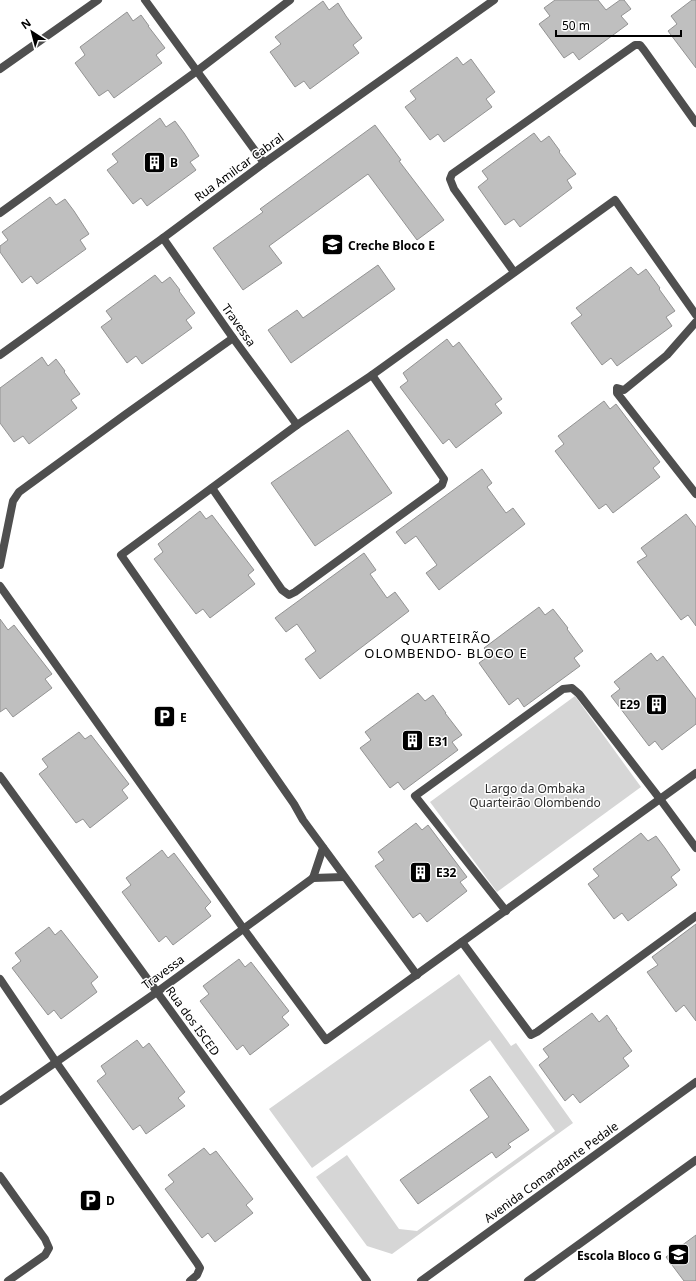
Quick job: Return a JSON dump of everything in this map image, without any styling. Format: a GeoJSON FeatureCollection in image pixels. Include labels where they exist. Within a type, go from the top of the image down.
{"type":"FeatureCollection","features":[{"type":"Feature","properties":{"kind":"street"},"geometry":{"type":"LineString","coordinates":[[0,69],[98,0]]}},
{"type":"Feature","properties":{"kind":"street"},"geometry":{"type":"LineString","coordinates":[[145,0],[264,163]]}},
{"type":"Feature","properties":{"kind":"street"},"geometry":{"type":"LineString","coordinates":[[0,213],[197,71],[290,0]]}},
{"type":"Feature","properties":{"kind":"street","name":"Rua Amilcar Cabral"},"geometry":{"type":"LineString","coordinates":[[0,355],[163,238],[264,163],[494,0]]}},
{"type":"Feature","properties":{"kind":"street"},"geometry":{"type":"LineString","coordinates":[[514,272],[454,189],[450,179],[452,174],[635,45],[640,45],[696,123]]}},
{"type":"Feature","properties":{"kind":"street"},"geometry":{"type":"LineString","coordinates":[[417,975],[323,848],[121,555],[297,425],[372,375],[615,200],[696,315]]}},
{"type":"Feature","properties":{"kind":"street","name":"Travessa"},"geometry":{"type":"LineString","coordinates":[[163,238],[233,338],[297,425]]}},
{"type":"Feature","properties":{"kind":"street"},"geometry":{"type":"LineString","coordinates":[[696,322],[667,355],[624,390],[617,388],[617,393],[696,494]]}},
{"type":"Feature","properties":{"kind":"street"},"geometry":{"type":"LineString","coordinates":[[0,565],[13,501],[19,492],[233,338]]}},
{"type":"Feature","properties":{"kind":"street"},"geometry":{"type":"LineString","coordinates":[[212,488],[282,590],[289,595],[295,592],[442,485],[444,479],[372,375]]}},
{"type":"Feature","properties":{"kind":"street"},"geometry":{"type":"LineString","coordinates":[[0,586],[243,928],[326,1040],[696,773]]}},
{"type":"Feature","properties":{"kind":"street"},"geometry":{"type":"LineString","coordinates":[[506,911],[415,796],[563,689],[572,688],[579,694],[696,848]]}},
{"type":"Feature","properties":{"kind":"street","name":"Rua dos ISCED"},"geometry":{"type":"LineString","coordinates":[[0,776],[366,1281]]}},
{"type":"Feature","properties":{"kind":"street"},"geometry":{"type":"LineString","coordinates":[[323,848],[313,878],[344,877]]}},
{"type":"Feature","properties":{"kind":"street","name":"Travessa"},"geometry":{"type":"LineString","coordinates":[[0,1101],[157,992],[313,878]]}},
{"type":"Feature","properties":{"kind":"street"},"geometry":{"type":"LineString","coordinates":[[462,942],[531,1035],[696,916]]}},
{"type":"Feature","properties":{"kind":"street"},"geometry":{"type":"LineString","coordinates":[[0,979],[56,1062],[197,1263],[200,1268],[197,1275],[190,1281]]}},
{"type":"Feature","properties":{"kind":"street","name":"Avenida Comandante Pedale"},"geometry":{"type":"LineString","coordinates":[[421,1281],[696,1082]]}},
{"type":"Feature","properties":{"kind":"street"},"geometry":{"type":"LineString","coordinates":[[528,1281],[696,1160]]}},
{"type":"Feature","properties":{"kind":"street"},"geometry":{"type":"LineString","coordinates":[[0,1176],[45,1239],[49,1248],[45,1255],[8,1281]]}},
{"type":"Feature","properties":{"kind":"green space","name":"Largo da Ombaka Quarteirão Olombendo"},"geometry":{"type":"Polygon","coordinates":[[[575,696],[641,787],[497,892],[430,802],[575,696]]]}},
{"type":"Feature","properties":{"kind":"green space"},"geometry":{"type":"Polygon","coordinates":[[[459,974],[511,1046],[516,1043],[573,1123],[392,1254],[367,1246],[316,1177],[347,1155],[399,1229],[417,1231],[555,1131],[490,1040],[312,1168],[269,1109],[459,974]]]}},
{"type":"Feature","properties":{"kind":"building"},"geometry":{"type":"Polygon","coordinates":[[[555,0],[598,0],[606,10],[620,0],[624,0],[631,9],[621,16],[628,24],[579,60],[573,52],[564,58],[539,24],[550,16],[544,8],[555,0]]]}},
{"type":"Feature","properties":{"kind":"building"},"geometry":{"type":"Polygon","coordinates":[[[692,0],[696,0],[696,68],[668,31],[677,24],[671,16],[692,0]]]}},
{"type":"Feature","properties":{"kind":"building"},"geometry":{"type":"Polygon","coordinates":[[[323,1],[329,10],[338,3],[362,38],[353,45],[359,53],[310,89],[304,81],[295,87],[270,52],[281,44],[275,37],[323,1]]]}},
{"type":"Feature","properties":{"kind":"building"},"geometry":{"type":"Polygon","coordinates":[[[127,12],[133,21],[141,15],[165,48],[156,55],[162,63],[114,98],[108,90],[99,96],[75,63],[85,55],[80,47],[127,12]]]}},
{"type":"Feature","properties":{"kind":"building"},"geometry":{"type":"Polygon","coordinates":[[[457,57],[463,65],[471,59],[495,92],[486,99],[492,107],[444,142],[438,134],[430,140],[405,107],[416,99],[410,91],[457,57]]]}},
{"type":"Feature","properties":{"kind":"building","name":"B"},"geometry":{"type":"Polygon","coordinates":[[[160,118],[166,127],[175,121],[184,133],[199,156],[190,162],[196,170],[147,206],[141,198],[133,204],[107,170],[118,162],[112,154],[160,118]]]}},
{"type":"Feature","properties":{"kind":"building"},"geometry":{"type":"Polygon","coordinates":[[[375,125],[401,160],[399,161],[444,220],[417,240],[368,174],[269,246],[282,263],[243,290],[213,248],[263,212],[260,209],[375,125]]]}},
{"type":"Feature","properties":{"kind":"building"},"geometry":{"type":"Polygon","coordinates":[[[534,133],[541,142],[549,136],[576,174],[567,180],[572,188],[520,227],[514,219],[505,225],[478,187],[488,179],[482,171],[534,133]]]}},
{"type":"Feature","properties":{"kind":"building"},"geometry":{"type":"Polygon","coordinates":[[[50,197],[56,205],[65,199],[74,211],[89,234],[80,240],[86,249],[37,284],[31,276],[22,283],[0,252],[0,246],[8,240],[2,232],[50,197]]]}},
{"type":"Feature","properties":{"kind":"building"},"geometry":{"type":"Polygon","coordinates":[[[378,265],[395,289],[291,363],[268,330],[297,310],[303,318],[378,265]]]}},
{"type":"Feature","properties":{"kind":"building"},"geometry":{"type":"Polygon","coordinates":[[[631,267],[638,275],[646,269],[660,288],[659,289],[675,311],[666,317],[672,326],[617,366],[611,358],[602,365],[571,323],[582,315],[576,308],[631,267]]]}},
{"type":"Feature","properties":{"kind":"building"},"geometry":{"type":"Polygon","coordinates":[[[155,275],[162,283],[170,277],[180,290],[179,291],[195,313],[186,320],[192,328],[142,364],[136,356],[127,363],[101,327],[112,319],[106,311],[155,275]]]}},
{"type":"Feature","properties":{"kind":"building"},"geometry":{"type":"Polygon","coordinates":[[[447,339],[453,347],[459,342],[502,399],[495,404],[502,413],[456,448],[449,439],[443,444],[400,387],[408,381],[403,373],[447,339]]]}},
{"type":"Feature","properties":{"kind":"building"},"geometry":{"type":"Polygon","coordinates":[[[42,357],[48,366],[56,359],[65,371],[64,372],[80,394],[71,400],[77,408],[29,444],[23,436],[14,442],[0,423],[0,388],[42,357]]]}},
{"type":"Feature","properties":{"kind":"building"},"geometry":{"type":"Polygon","coordinates":[[[604,401],[610,409],[616,404],[660,462],[653,468],[660,477],[613,513],[606,504],[599,509],[555,451],[564,444],[558,436],[604,401]]]}},
{"type":"Feature","properties":{"kind":"building"},"geometry":{"type":"Polygon","coordinates":[[[348,430],[392,493],[315,546],[271,483],[348,430]]]}},
{"type":"Feature","properties":{"kind":"building"},"geometry":{"type":"Polygon","coordinates":[[[482,469],[492,483],[487,487],[506,513],[513,508],[525,524],[439,590],[426,573],[437,565],[416,536],[405,544],[396,532],[482,469]]]}},
{"type":"Feature","properties":{"kind":"building"},"geometry":{"type":"Polygon","coordinates":[[[200,511],[206,519],[212,515],[254,570],[248,575],[255,584],[210,618],[203,609],[196,614],[154,559],[163,552],[158,544],[200,511]]]}},
{"type":"Feature","properties":{"kind":"building"},"geometry":{"type":"Polygon","coordinates":[[[686,514],[696,527],[696,626],[688,615],[681,620],[637,562],[647,556],[641,548],[686,514]]]}},
{"type":"Feature","properties":{"kind":"building"},"geometry":{"type":"Polygon","coordinates":[[[364,553],[376,570],[370,574],[387,598],[395,592],[409,611],[320,679],[305,659],[316,651],[297,624],[286,632],[275,618],[364,553]]]}},
{"type":"Feature","properties":{"kind":"building"},"geometry":{"type":"Polygon","coordinates":[[[539,607],[545,615],[553,609],[568,628],[567,629],[583,651],[574,658],[580,666],[524,707],[518,698],[509,705],[479,663],[490,655],[484,648],[539,607]]]}},
{"type":"Feature","properties":{"kind":"building"},"geometry":{"type":"Polygon","coordinates":[[[0,619],[8,630],[14,625],[52,674],[45,679],[52,688],[13,717],[6,708],[0,712],[0,619]]]}},
{"type":"Feature","properties":{"kind":"building","name":"E29"},"geometry":{"type":"Polygon","coordinates":[[[651,653],[657,661],[663,656],[696,699],[696,724],[662,750],[655,741],[649,746],[611,696],[620,689],[614,682],[651,653]]]}},
{"type":"Feature","properties":{"kind":"building","name":"E31"},"geometry":{"type":"Polygon","coordinates":[[[418,693],[425,701],[433,695],[462,735],[452,742],[458,750],[404,790],[398,782],[390,788],[360,748],[371,740],[365,732],[418,693]]]}},
{"type":"Feature","properties":{"kind":"building"},"geometry":{"type":"Polygon","coordinates":[[[79,732],[85,739],[91,735],[129,784],[122,790],[128,798],[90,828],[83,819],[76,823],[39,774],[48,767],[42,759],[79,732]]]}},
{"type":"Feature","properties":{"kind":"building","name":"E32"},"geometry":{"type":"Polygon","coordinates":[[[416,823],[422,830],[428,825],[467,877],[460,882],[467,891],[427,922],[420,913],[413,918],[375,866],[384,860],[378,852],[416,823]]]}},
{"type":"Feature","properties":{"kind":"building"},"geometry":{"type":"Polygon","coordinates":[[[641,833],[648,841],[656,836],[665,848],[680,870],[671,877],[677,885],[628,921],[622,913],[614,919],[588,884],[599,876],[593,869],[641,833]]]}},
{"type":"Feature","properties":{"kind":"building"},"geometry":{"type":"Polygon","coordinates":[[[162,850],[168,858],[174,853],[211,902],[205,908],[211,916],[173,945],[166,936],[159,942],[122,892],[131,885],[126,878],[162,850]]]}},
{"type":"Feature","properties":{"kind":"building"},"geometry":{"type":"Polygon","coordinates":[[[696,924],[696,1021],[684,1005],[676,1012],[647,972],[658,965],[652,957],[696,924]]]}},
{"type":"Feature","properties":{"kind":"building"},"geometry":{"type":"Polygon","coordinates":[[[49,927],[55,935],[61,930],[98,977],[91,983],[97,992],[61,1019],[54,1010],[48,1015],[12,968],[21,961],[15,953],[49,927]]]}},
{"type":"Feature","properties":{"kind":"building"},"geometry":{"type":"Polygon","coordinates":[[[239,959],[245,967],[251,962],[289,1011],[282,1017],[289,1025],[250,1055],[243,1045],[237,1050],[200,1001],[209,994],[203,986],[239,959]]]}},
{"type":"Feature","properties":{"kind":"building"},"geometry":{"type":"Polygon","coordinates":[[[592,1013],[599,1022],[607,1015],[617,1029],[632,1051],[623,1058],[629,1066],[580,1103],[573,1094],[565,1101],[539,1065],[549,1057],[543,1049],[592,1013]]]}},
{"type":"Feature","properties":{"kind":"building"},"geometry":{"type":"Polygon","coordinates":[[[137,1040],[143,1048],[149,1043],[185,1092],[178,1098],[185,1106],[146,1134],[140,1125],[133,1130],[97,1081],[106,1074],[101,1066],[137,1040]]]}},
{"type":"Feature","properties":{"kind":"building"},"geometry":{"type":"Polygon","coordinates":[[[490,1076],[529,1130],[508,1144],[511,1147],[496,1158],[492,1152],[418,1204],[400,1180],[489,1117],[470,1090],[490,1076]]]}},
{"type":"Feature","properties":{"kind":"building"},"geometry":{"type":"Polygon","coordinates":[[[204,1148],[210,1155],[216,1151],[253,1199],[246,1205],[253,1213],[215,1242],[208,1233],[202,1238],[165,1189],[174,1182],[168,1175],[204,1148]]]}},
{"type":"Feature","properties":{"kind":"building"},"geometry":{"type":"Polygon","coordinates":[[[696,1235],[696,1281],[684,1281],[666,1257],[696,1235]]]}},
{"type":"Feature","properties":{"kind":"place","name":"B"},"geometry":{"type":"Point","coordinates":[154,162]}},
{"type":"Feature","properties":{"kind":"place","name":"Creche Bloco E"},"geometry":{"type":"Point","coordinates":[332,245]}},
{"type":"Feature","properties":{"kind":"place","name":"E29"},"geometry":{"type":"Point","coordinates":[656,704]}},
{"type":"Feature","properties":{"kind":"place","name":"E"},"geometry":{"type":"Point","coordinates":[165,717]}},
{"type":"Feature","properties":{"kind":"place","name":"E31"},"geometry":{"type":"Point","coordinates":[412,741]}},
{"type":"Feature","properties":{"kind":"place","name":"E32"},"geometry":{"type":"Point","coordinates":[421,872]}},
{"type":"Feature","properties":{"kind":"place","name":"D"},"geometry":{"type":"Point","coordinates":[91,1200]}},
{"type":"Feature","properties":{"kind":"place","name":"Escola Bloco G"},"geometry":{"type":"Point","coordinates":[678,1255]}},
{"type":"Feature","properties":{"kind":"district","name":"QUARTEIRÃO OLOMBENDO- BLOCO E"},"geometry":{"type":"Point","coordinates":[446,646]}}]}
